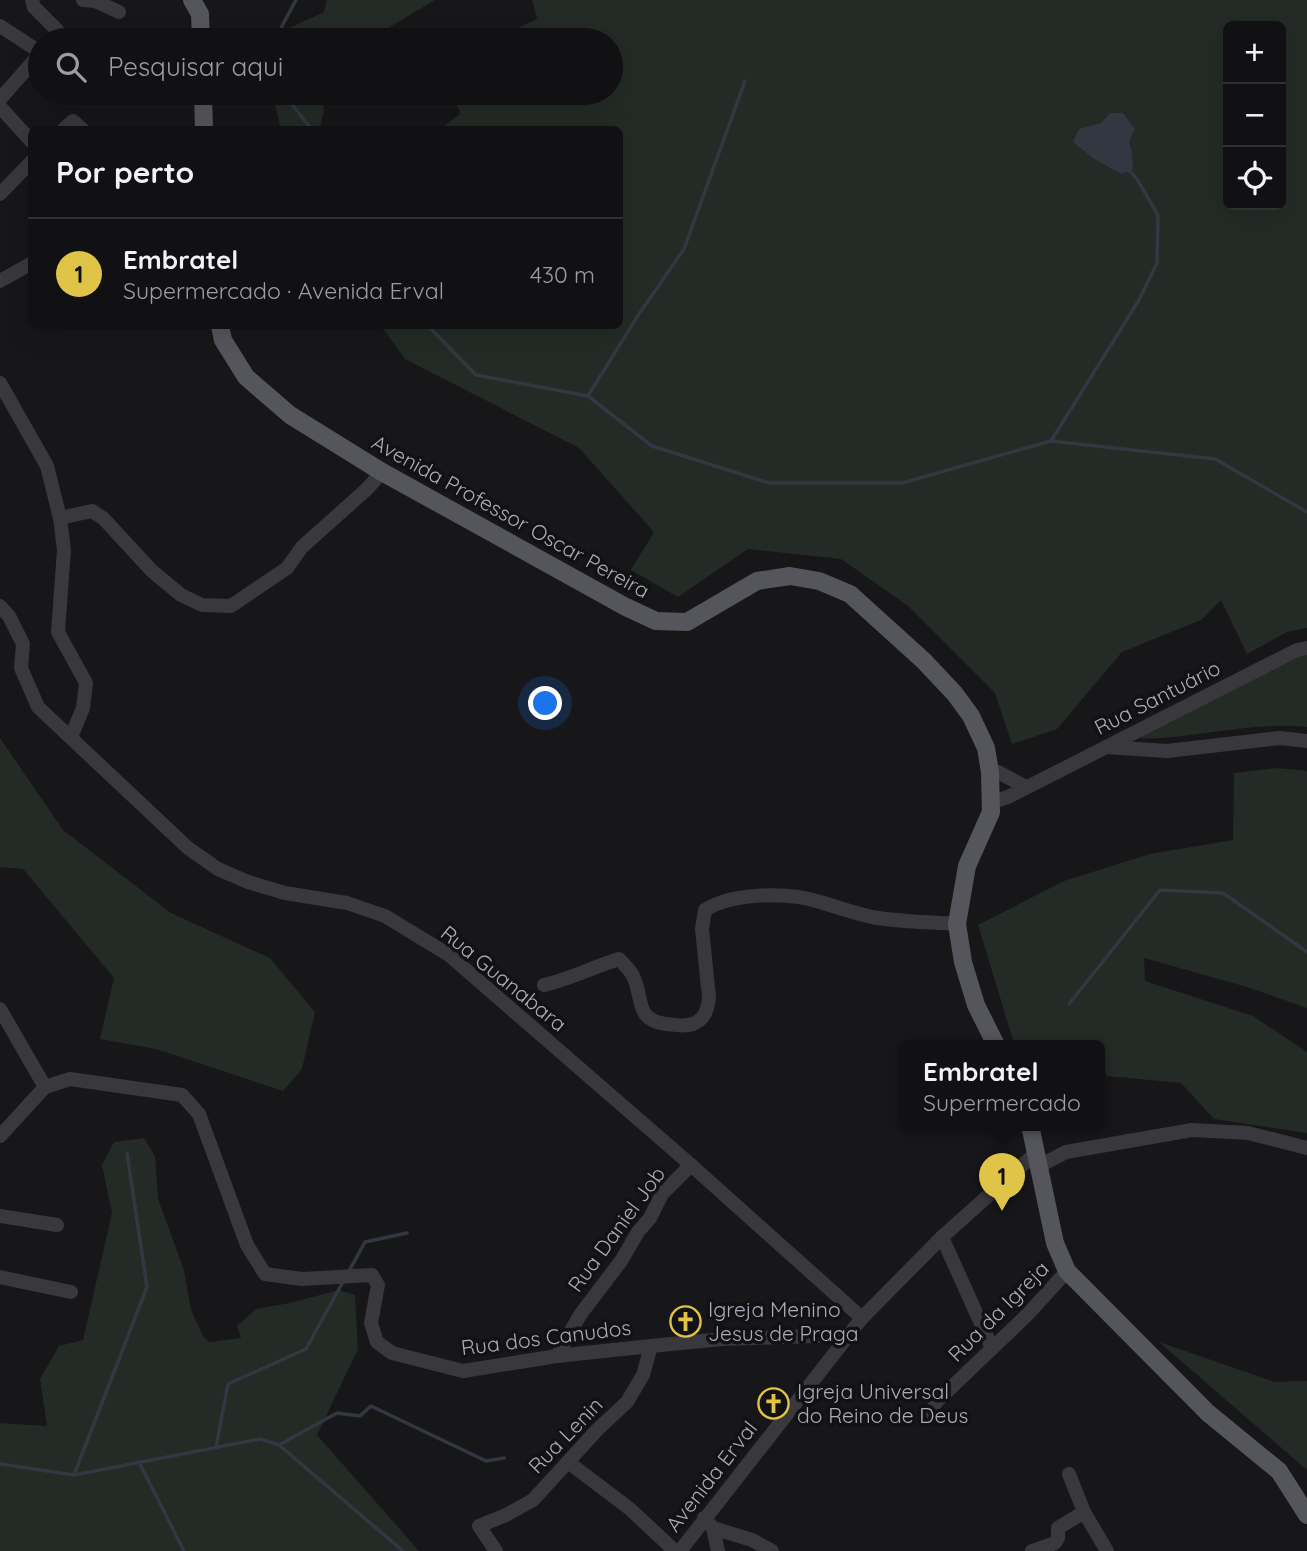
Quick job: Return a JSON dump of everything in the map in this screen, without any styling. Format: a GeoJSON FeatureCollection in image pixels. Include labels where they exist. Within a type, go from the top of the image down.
{"type":"FeatureCollection","features":[{"type":"Feature","properties":{"kind":"main road"},"geometry":{"type":"LineString","coordinates":[[192,0],[200,14],[201,28]]}},
{"type":"Feature","properties":{"kind":"main road"},"geometry":{"type":"LineString","coordinates":[[203,105],[204,126]]}},
{"type":"Feature","properties":{"kind":"main road","name":"Avenida Professor Oscar Pereira"},"geometry":{"type":"LineString","coordinates":[[221,329],[223,340],[246,377],[290,415],[382,472],[626,607],[656,621],[687,622],[757,581],[790,576],[819,580],[850,594],[924,661],[955,694],[971,716],[986,748],[992,802],[987,823],[967,866],[957,923],[963,962],[973,994],[994,1040]]}},
{"type":"Feature","properties":{"kind":"main road"},"geometry":{"type":"LineString","coordinates":[[1031,1131],[1055,1242],[1067,1271],[1208,1413],[1279,1471],[1307,1514]]}},
{"type":"Feature","properties":{"kind":"street"},"geometry":{"type":"LineString","coordinates":[[32,0],[34,7],[55,28]]}},
{"type":"Feature","properties":{"kind":"street"},"geometry":{"type":"LineString","coordinates":[[83,0],[95,1],[119,12]]}},
{"type":"Feature","properties":{"kind":"street"},"geometry":{"type":"LineString","coordinates":[[0,26],[28,45]]}},
{"type":"Feature","properties":{"kind":"street"},"geometry":{"type":"LineString","coordinates":[[0,99],[28,67]]}},
{"type":"Feature","properties":{"kind":"street"},"geometry":{"type":"LineString","coordinates":[[0,107],[28,138]]}},
{"type":"Feature","properties":{"kind":"street"},"geometry":{"type":"LineString","coordinates":[[0,194],[28,165]]}},
{"type":"Feature","properties":{"kind":"street"},"geometry":{"type":"LineString","coordinates":[[0,281],[28,265]]}},
{"type":"Feature","properties":{"kind":"street"},"geometry":{"type":"LineString","coordinates":[[0,383],[47,466],[60,518],[64,550],[58,632],[86,682],[83,708],[71,737]]}},
{"type":"Feature","properties":{"kind":"street"},"geometry":{"type":"LineString","coordinates":[[60,518],[92,511],[103,518],[152,571],[181,595],[202,606],[231,606],[286,568],[302,547],[367,489],[382,472]]}},
{"type":"Feature","properties":{"kind":"street","name":"Rua Guanabara"},"geometry":{"type":"LineString","coordinates":[[0,606],[9,616],[23,644],[21,668],[38,707],[188,848],[218,869],[248,882],[285,893],[347,903],[385,916],[449,954],[691,1164],[862,1318]]}},
{"type":"Feature","properties":{"kind":"street","name":"Rua Santuário"},"geometry":{"type":"LineString","coordinates":[[992,802],[1008,797],[1297,650],[1307,648]]}},
{"type":"Feature","properties":{"kind":"street"},"geometry":{"type":"LineString","coordinates":[[1105,747],[1167,751],[1280,738],[1307,741]]}},
{"type":"Feature","properties":{"kind":"street"},"geometry":{"type":"LineString","coordinates":[[990,772],[998,772],[1026,787]]}},
{"type":"Feature","properties":{"kind":"street"},"geometry":{"type":"LineString","coordinates":[[544,985],[567,980],[619,959],[632,974],[638,989],[639,1004],[648,1019],[683,1026],[696,1023],[708,1009],[702,929],[705,910],[718,902],[734,897],[801,898],[872,917],[957,923]]}},
{"type":"Feature","properties":{"kind":"street"},"geometry":{"type":"LineString","coordinates":[[0,1009],[45,1087],[0,1136]]}},
{"type":"Feature","properties":{"kind":"street","name":"Rua dos Canudos"},"geometry":{"type":"LineString","coordinates":[[45,1087],[70,1079],[182,1094],[199,1114],[247,1245],[265,1274],[302,1279],[372,1275],[379,1285],[371,1323],[377,1342],[392,1353],[463,1371],[557,1356],[722,1339],[848,1335]]}},
{"type":"Feature","properties":{"kind":"street","name":"Avenida Erval"},"geometry":{"type":"LineString","coordinates":[[677,1551],[708,1523],[862,1318],[942,1237],[1038,1160],[1066,1152],[1192,1130],[1248,1133],[1307,1148]]}},
{"type":"Feature","properties":{"kind":"street","name":"Rua Daniel Job"},"geometry":{"type":"LineString","coordinates":[[557,1356],[580,1315],[621,1261],[638,1232],[650,1218],[662,1194],[691,1164]]}},
{"type":"Feature","properties":{"kind":"street"},"geometry":{"type":"LineString","coordinates":[[0,1216],[57,1225]]}},
{"type":"Feature","properties":{"kind":"street"},"geometry":{"type":"LineString","coordinates":[[942,1237],[992,1348]]}},
{"type":"Feature","properties":{"kind":"street","name":"Rua da Igreja"},"geometry":{"type":"LineString","coordinates":[[933,1414],[935,1403],[1028,1314],[1067,1271]]}},
{"type":"Feature","properties":{"kind":"street"},"geometry":{"type":"LineString","coordinates":[[0,1277],[71,1292]]}},
{"type":"Feature","properties":{"kind":"street","name":"Rua Lenin"},"geometry":{"type":"LineString","coordinates":[[496,1551],[479,1526],[533,1500],[627,1402],[643,1375],[650,1346]]}},
{"type":"Feature","properties":{"kind":"street"},"geometry":{"type":"LineString","coordinates":[[568,1462],[630,1509],[677,1551]]}},
{"type":"Feature","properties":{"kind":"street"},"geometry":{"type":"LineString","coordinates":[[1069,1474],[1084,1512],[1107,1551]]}},
{"type":"Feature","properties":{"kind":"street"},"geometry":{"type":"LineString","coordinates":[[1032,1551],[1055,1543],[1060,1526],[1084,1512]]}},
{"type":"Feature","properties":{"kind":"street"},"geometry":{"type":"LineString","coordinates":[[708,1523],[719,1551]]}},
{"type":"Feature","properties":{"kind":"street"},"geometry":{"type":"LineString","coordinates":[[708,1523],[772,1551]]}},
{"type":"Feature","properties":{"kind":"shaded area"},"geometry":{"type":"Polygon","coordinates":[[[327,0],[435,0],[388,28],[289,28],[324,12],[327,0]]]}},
{"type":"Feature","properties":{"kind":"shaded area"},"geometry":{"type":"Polygon","coordinates":[[[532,0],[1307,0],[1307,628],[1287,632],[1247,654],[1221,600],[1201,620],[1122,652],[1057,729],[1012,744],[995,693],[907,605],[841,559],[748,549],[678,597],[631,570],[654,532],[579,448],[405,359],[383,329],[623,329],[623,126],[444,126],[460,114],[457,105],[623,105],[623,28],[518,28],[537,19],[532,0]]]}},
{"type":"Feature","properties":{"kind":"shaded area"},"geometry":{"type":"Polygon","coordinates":[[[275,105],[323,105],[321,126],[280,126],[275,105]]]}},
{"type":"Feature","properties":{"kind":"shaded area"},"geometry":{"type":"Polygon","coordinates":[[[1110,113],[1123,113],[1135,129],[1129,141],[1133,169],[1121,174],[1093,158],[1073,142],[1079,129],[1101,123],[1110,113]]]}},
{"type":"Feature","properties":{"kind":"shaded area"},"geometry":{"type":"Polygon","coordinates":[[[1307,655],[1307,727],[1267,726],[1142,739],[1142,735],[1299,656],[1307,655]]]}},
{"type":"Feature","properties":{"kind":"shaded area"},"geometry":{"type":"Polygon","coordinates":[[[0,738],[63,830],[171,913],[270,958],[315,1012],[302,1069],[283,1091],[156,1049],[100,1039],[114,978],[23,869],[0,867],[0,738]]]}},
{"type":"Feature","properties":{"kind":"shaded area"},"geometry":{"type":"Polygon","coordinates":[[[1277,768],[1307,771],[1307,1008],[1247,987],[1144,958],[1145,981],[1253,1016],[1307,1052],[1307,1133],[1214,1119],[1181,1083],[1107,1076],[1105,1040],[1013,1040],[978,925],[1064,881],[1150,854],[1233,840],[1234,773],[1277,768]]]}},
{"type":"Feature","properties":{"kind":"shaded area"},"geometry":{"type":"Polygon","coordinates":[[[144,1138],[155,1156],[158,1199],[184,1270],[191,1310],[203,1336],[209,1342],[241,1338],[237,1326],[256,1309],[339,1290],[355,1295],[358,1349],[317,1435],[419,1551],[0,1551],[0,1423],[47,1426],[40,1379],[59,1346],[83,1340],[112,1213],[102,1165],[114,1142],[144,1138]]]}},
{"type":"Feature","properties":{"kind":"shaded area"},"geometry":{"type":"Polygon","coordinates":[[[1159,1342],[1275,1382],[1307,1381],[1307,1470],[1159,1342]]]}},
{"type":"Feature","properties":{"kind":"waterway"},"geometry":{"type":"LineString","coordinates":[[282,28],[296,0]]}},
{"type":"Feature","properties":{"kind":"waterway"},"geometry":{"type":"LineString","coordinates":[[588,396],[637,317],[684,249],[745,81]]}},
{"type":"Feature","properties":{"kind":"waterway"},"geometry":{"type":"LineString","coordinates":[[292,105],[309,126]]}},
{"type":"Feature","properties":{"kind":"waterway"},"geometry":{"type":"LineString","coordinates":[[1051,441],[1139,300],[1157,263],[1158,215],[1137,179],[1126,167]]}},
{"type":"Feature","properties":{"kind":"waterway"},"geometry":{"type":"LineString","coordinates":[[431,329],[476,375],[588,396],[652,446],[769,483],[902,483],[1051,441],[1215,459],[1307,512]]}},
{"type":"Feature","properties":{"kind":"waterway"},"geometry":{"type":"LineString","coordinates":[[1069,1004],[1160,890],[1223,893],[1307,952]]}},
{"type":"Feature","properties":{"kind":"waterway"},"geometry":{"type":"LineString","coordinates":[[74,1475],[147,1287],[127,1153]]}},
{"type":"Feature","properties":{"kind":"waterway"},"geometry":{"type":"LineString","coordinates":[[348,1273],[365,1242],[407,1233]]}},
{"type":"Feature","properties":{"kind":"waterway"},"geometry":{"type":"LineString","coordinates":[[216,1447],[228,1384],[306,1349],[344,1280]]}},
{"type":"Feature","properties":{"kind":"waterway"},"geometry":{"type":"LineString","coordinates":[[0,1464],[74,1475],[260,1439],[279,1445],[337,1413],[360,1416],[371,1406],[486,1461],[504,1458]]}},
{"type":"Feature","properties":{"kind":"waterway"},"geometry":{"type":"LineString","coordinates":[[279,1445],[403,1551]]}},
{"type":"Feature","properties":{"kind":"waterway"},"geometry":{"type":"LineString","coordinates":[[139,1462],[184,1551]]}},
{"type":"Feature","properties":{"kind":"place","name":"Embratel"},"geometry":{"type":"Point","coordinates":[1002,1211]}},
{"type":"Feature","properties":{"kind":"place","name":"Igreja Menino Jesus de Praga"},"geometry":{"type":"Point","coordinates":[685,1321]}},
{"type":"Feature","properties":{"kind":"place","name":"Igreja Universal do Reino de Deus"},"geometry":{"type":"Point","coordinates":[774,1403]}}]}
